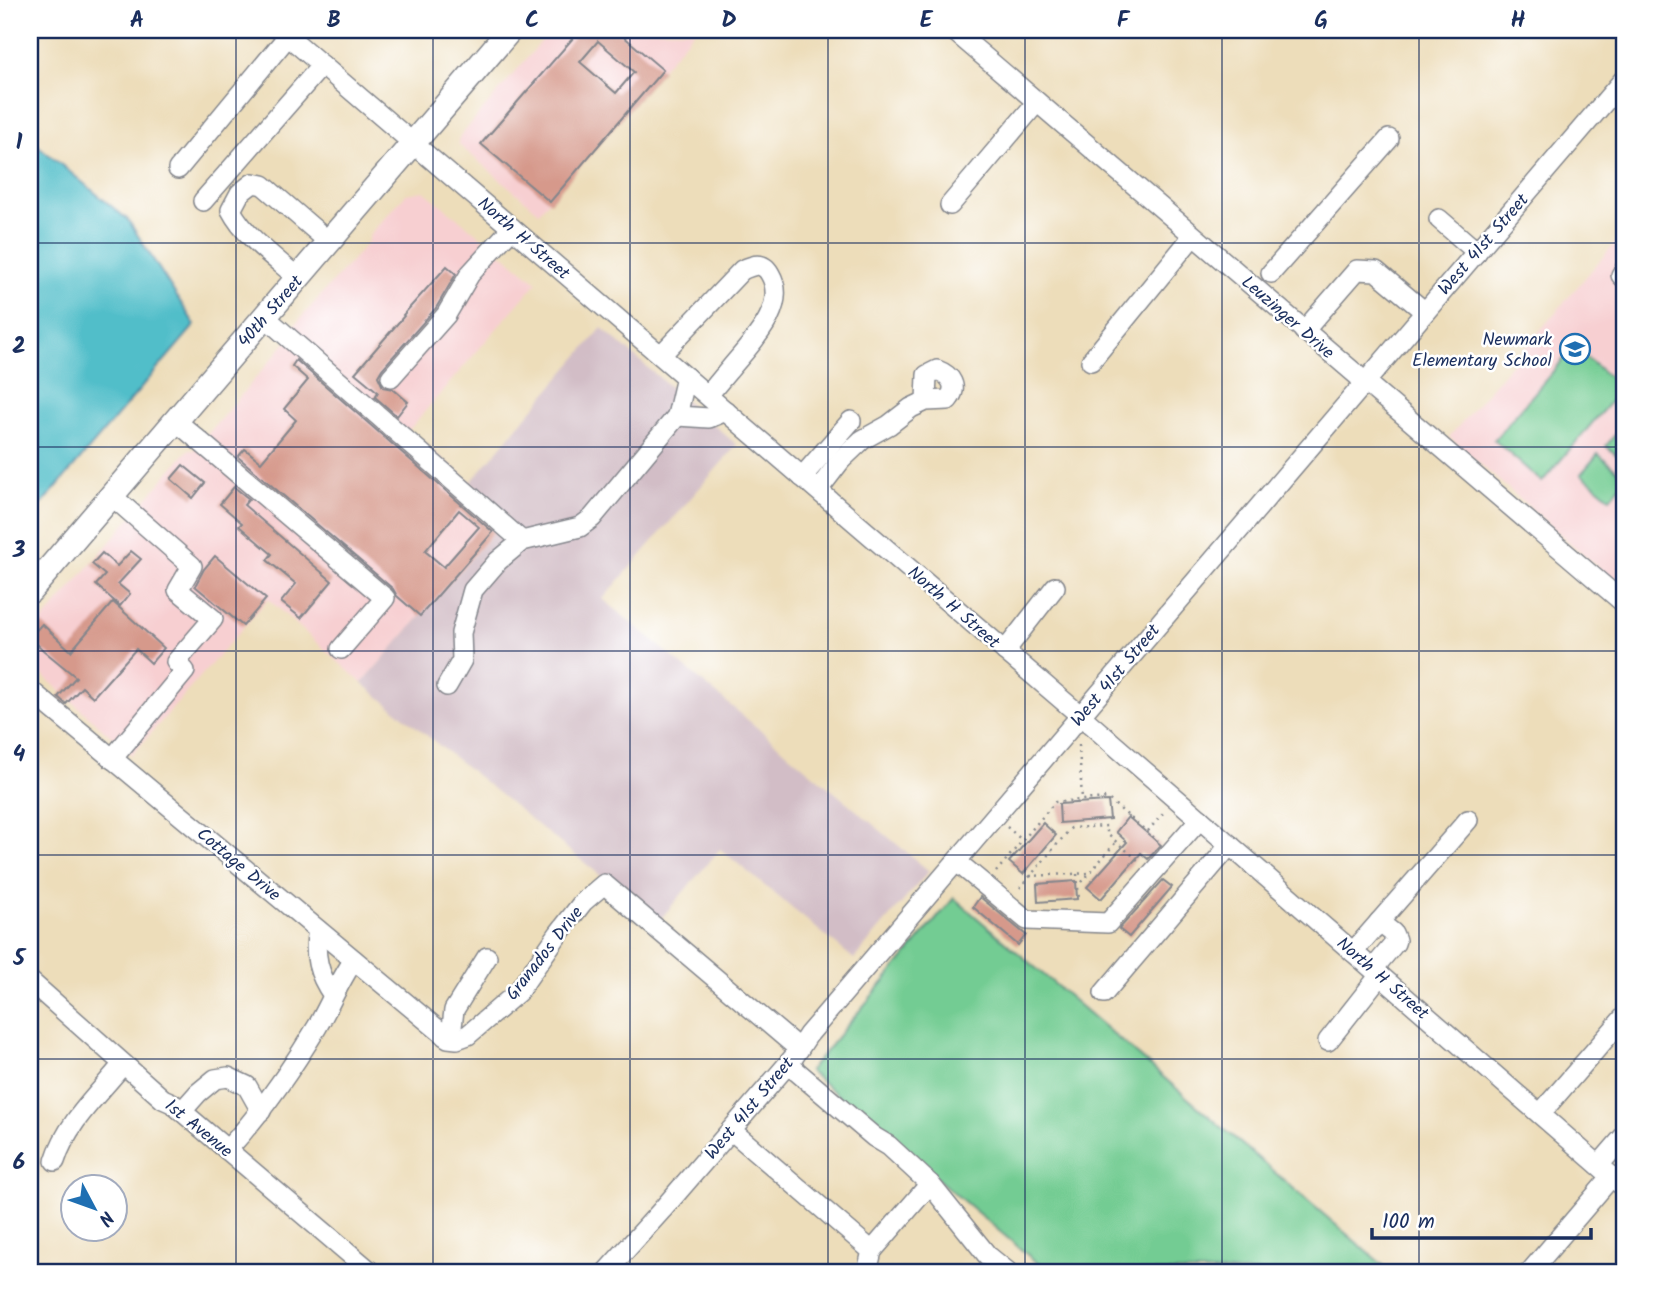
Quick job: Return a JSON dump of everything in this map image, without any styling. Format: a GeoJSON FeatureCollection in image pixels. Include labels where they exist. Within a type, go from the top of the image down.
{"type":"FeatureCollection","features":[{"type":"Feature","properties":{"kind":"main road","name":"40th Street"},"geometry":{"type":"LineString","coordinates":[[30,591],[510,30]]}},
{"type":"Feature","properties":{"kind":"street","name":"Leuzinger Drive"},"geometry":{"type":"LineString","coordinates":[[953,30],[1625,604]]}},
{"type":"Feature","properties":{"kind":"street","name":"North H Street"},"geometry":{"type":"LineString","coordinates":[[285,33],[1612,1176]]}},
{"type":"Feature","properties":{"kind":"street"},"geometry":{"type":"LineString","coordinates":[[178,169],[285,33]]}},
{"type":"Feature","properties":{"kind":"street"},"geometry":{"type":"LineString","coordinates":[[203,201],[322,65]]}},
{"type":"Feature","properties":{"kind":"street","name":"West 41st Street"},"geometry":{"type":"LineString","coordinates":[[607,1272],[731,1130],[817,1025],[1625,78]]}},
{"type":"Feature","properties":{"kind":"street"},"geometry":{"type":"LineString","coordinates":[[950,205],[1037,102]]}},
{"type":"Feature","properties":{"kind":"street"},"geometry":{"type":"LineString","coordinates":[[1258,291],[1264,270],[1271,273],[1388,139]]}},
{"type":"Feature","properties":{"kind":"street"},"geometry":{"type":"LineString","coordinates":[[298,278],[268,253],[237,221],[231,210],[240,193],[253,183],[263,185],[329,242]]}},
{"type":"Feature","properties":{"kind":"street"},"geometry":{"type":"LineString","coordinates":[[1439,219],[1476,252]]}},
{"type":"Feature","properties":{"kind":"street"},"geometry":{"type":"LineString","coordinates":[[391,377],[446,315],[471,274],[512,228]]}},
{"type":"Feature","properties":{"kind":"street"},"geometry":{"type":"LineString","coordinates":[[1091,361],[1194,236]]}},
{"type":"Feature","properties":{"kind":"street"},"geometry":{"type":"LineString","coordinates":[[661,355],[742,270],[753,265],[762,265],[769,271],[775,290],[771,316],[708,396]]}},
{"type":"Feature","properties":{"kind":"street"},"geometry":{"type":"LineString","coordinates":[[1625,269],[1621,275],[1625,279]]}},
{"type":"Feature","properties":{"kind":"street"},"geometry":{"type":"LineString","coordinates":[[1304,331],[1357,270],[1376,271],[1425,312]]}},
{"type":"Feature","properties":{"kind":"street"},"geometry":{"type":"LineString","coordinates":[[265,317],[522,541]]}},
{"type":"Feature","properties":{"kind":"street"},"geometry":{"type":"LineString","coordinates":[[447,686],[462,660],[461,633],[473,590],[498,561],[522,541],[580,527],[592,518],[677,416],[687,377]]}},
{"type":"Feature","properties":{"kind":"street"},"geometry":{"type":"LineString","coordinates":[[810,483],[841,460],[862,439],[890,425],[911,408],[926,401]]}},
{"type":"Feature","properties":{"kind":"street"},"geometry":{"type":"LineString","coordinates":[[677,416],[709,418],[726,411]]}},
{"type":"Feature","properties":{"kind":"street"},"geometry":{"type":"LineString","coordinates":[[176,421],[385,598],[341,649]]}},
{"type":"Feature","properties":{"kind":"street"},"geometry":{"type":"LineString","coordinates":[[810,483],[851,421]]}},
{"type":"Feature","properties":{"kind":"street"},"geometry":{"type":"LineString","coordinates":[[112,496],[192,566],[178,590],[213,619],[176,663],[185,671],[112,759]]}},
{"type":"Feature","properties":{"kind":"street"},"geometry":{"type":"LineString","coordinates":[[1005,651],[1055,587]]}},
{"type":"Feature","properties":{"kind":"street","name":"Cottage Drive"},"geometry":{"type":"LineString","coordinates":[[30,690],[447,1037]]}},
{"type":"Feature","properties":{"kind":"street"},"geometry":{"type":"LineString","coordinates":[[957,862],[1027,920],[1108,923],[1200,820]]}},
{"type":"Feature","properties":{"kind":"street"},"geometry":{"type":"LineString","coordinates":[[1353,952],[1468,820]]}},
{"type":"Feature","properties":{"kind":"street"},"geometry":{"type":"LineString","coordinates":[[1104,993],[1230,845]]}},
{"type":"Feature","properties":{"kind":"street","name":"Granados Drive"},"geometry":{"type":"LineString","coordinates":[[447,1037],[457,1039],[468,1035],[518,992],[583,902],[604,884],[793,1056]]}},
{"type":"Feature","properties":{"kind":"street"},"geometry":{"type":"LineString","coordinates":[[1328,1041],[1377,972],[1396,940],[1393,933],[1379,922]]}},
{"type":"Feature","properties":{"kind":"street"},"geometry":{"type":"LineString","coordinates":[[318,930],[316,943],[319,965],[323,982],[333,995]]}},
{"type":"Feature","properties":{"kind":"street"},"geometry":{"type":"LineString","coordinates":[[447,1037],[452,1027],[454,1010],[487,957]]}},
{"type":"Feature","properties":{"kind":"street"},"geometry":{"type":"LineString","coordinates":[[228,1150],[261,1111],[318,1025],[354,960]]}},
{"type":"Feature","properties":{"kind":"street","name":"1st Avenue"},"geometry":{"type":"LineString","coordinates":[[30,981],[163,1099],[172,1102],[371,1272]]}},
{"type":"Feature","properties":{"kind":"street"},"geometry":{"type":"LineString","coordinates":[[1540,1114],[1625,1016]]}},
{"type":"Feature","properties":{"kind":"street"},"geometry":{"type":"LineString","coordinates":[[793,1056],[874,1138],[889,1146],[930,1184],[987,1255],[1008,1272]]}},
{"type":"Feature","properties":{"kind":"street"},"geometry":{"type":"LineString","coordinates":[[55,1161],[59,1149],[84,1108],[123,1064]]}},
{"type":"Feature","properties":{"kind":"street"},"geometry":{"type":"LineString","coordinates":[[182,1111],[215,1079],[228,1077],[247,1086],[261,1111]]}},
{"type":"Feature","properties":{"kind":"street"},"geometry":{"type":"LineString","coordinates":[[731,1130],[872,1251]]}},
{"type":"Feature","properties":{"kind":"street"},"geometry":{"type":"LineString","coordinates":[[1530,1272],[1612,1176],[1625,1135]]}},
{"type":"Feature","properties":{"kind":"street"},"geometry":{"type":"LineString","coordinates":[[867,1272],[872,1251],[930,1184]]}},
{"type":"Feature","properties":{"kind":"path"},"geometry":{"type":"LineString","coordinates":[[1079,742],[1082,800]]}},
{"type":"Feature","properties":{"kind":"path"},"geometry":{"type":"LineString","coordinates":[[985,886],[1055,802],[1107,798],[1171,852]]}},
{"type":"Feature","properties":{"kind":"path"},"geometry":{"type":"LineString","coordinates":[[1147,832],[1166,810]]}},
{"type":"Feature","properties":{"kind":"path"},"geometry":{"type":"LineString","coordinates":[[1004,825],[1023,841]]}},
{"type":"Feature","properties":{"kind":"path"},"geometry":{"type":"LineString","coordinates":[[1020,888],[1071,828],[1107,826],[1107,834],[1152,873]]}},
{"type":"Feature","properties":{"kind":"path"},"geometry":{"type":"LineString","coordinates":[[1082,882],[1116,842]]}},
{"type":"Feature","properties":{"kind":"path"},"geometry":{"type":"LineString","coordinates":[[1077,873],[1079,900]]}},
{"type":"Feature","properties":{"kind":"path"},"geometry":{"type":"LineString","coordinates":[[1030,876],[1090,873]]}},
{"type":"Feature","properties":{"kind":"shaded area"},"geometry":{"type":"Polygon","coordinates":[[[551,30],[695,30],[539,212],[459,145],[458,139],[551,30]]]}},
{"type":"Feature","properties":{"kind":"shaded area"},"geometry":{"type":"Polygon","coordinates":[[[424,191],[537,282],[408,431],[508,516],[362,683],[268,599],[132,755],[30,664],[30,636],[188,450],[194,450],[294,333],[292,328],[367,243],[370,234],[406,194],[424,191]]]}},
{"type":"Feature","properties":{"kind":"shaded area","name":"Newmark Elementary School"},"geometry":{"type":"Polygon","coordinates":[[[1625,231],[1625,591],[1449,437],[1625,231]]]}},
{"type":"Feature","properties":{"kind":"shaded area"},"geometry":{"type":"Polygon","coordinates":[[[602,328],[737,445],[603,599],[929,871],[854,959],[720,849],[658,922],[362,683],[508,516],[471,482],[602,328]]]}},
{"type":"Feature","properties":{"kind":"green space"},"geometry":{"type":"Polygon","coordinates":[[[1574,347],[1622,388],[1542,482],[1494,440],[1574,347]]]}},
{"type":"Feature","properties":{"kind":"green space"},"geometry":{"type":"Polygon","coordinates":[[[1617,432],[1625,438],[1625,462],[1606,446],[1617,432]]]}},
{"type":"Feature","properties":{"kind":"green space"},"geometry":{"type":"Polygon","coordinates":[[[1598,454],[1625,477],[1610,498],[1581,474],[1598,454]]]}},
{"type":"Feature","properties":{"kind":"green space"},"geometry":{"type":"Polygon","coordinates":[[[954,898],[1391,1272],[1048,1272],[809,1071],[954,898]]]}},
{"type":"Feature","properties":{"kind":"water"},"geometry":{"type":"Polygon","coordinates":[[[30,139],[128,220],[195,325],[30,518],[30,139]]]}},
{"type":"Feature","properties":{"kind":"building"},"geometry":{"type":"Polygon","coordinates":[[[580,30],[616,30],[663,70],[550,202],[481,144],[580,30]],[[598,41],[580,62],[616,93],[634,72],[598,41]]]}},
{"type":"Feature","properties":{"kind":"building"},"geometry":{"type":"Polygon","coordinates":[[[447,266],[456,274],[436,308],[378,376],[383,387],[393,389],[408,402],[397,416],[375,397],[378,392],[355,373],[447,266]]]}},
{"type":"Feature","properties":{"kind":"building"},"geometry":{"type":"Polygon","coordinates":[[[296,360],[493,532],[420,616],[397,596],[393,589],[238,457],[245,449],[261,462],[296,420],[284,409],[308,380],[292,366],[296,360]],[[459,510],[425,551],[444,567],[479,527],[459,510]]]}},
{"type":"Feature","properties":{"kind":"building"},"geometry":{"type":"Polygon","coordinates":[[[183,465],[205,483],[193,498],[171,479],[183,465]]]}},
{"type":"Feature","properties":{"kind":"building"},"geometry":{"type":"Polygon","coordinates":[[[234,487],[249,499],[244,505],[332,581],[301,618],[281,602],[296,584],[267,560],[272,554],[239,526],[242,523],[220,504],[234,487]]]}},
{"type":"Feature","properties":{"kind":"building"},"geometry":{"type":"Polygon","coordinates":[[[131,551],[141,559],[118,584],[130,594],[120,606],[96,585],[105,575],[92,564],[102,553],[117,566],[131,551]]]}},
{"type":"Feature","properties":{"kind":"building"},"geometry":{"type":"Polygon","coordinates":[[[215,556],[266,599],[243,626],[195,586],[215,556]]]}},
{"type":"Feature","properties":{"kind":"building"},"geometry":{"type":"Polygon","coordinates":[[[113,602],[164,648],[151,663],[136,649],[93,697],[82,687],[66,704],[58,697],[76,677],[30,637],[42,624],[71,651],[113,602]]]}},
{"type":"Feature","properties":{"kind":"building"},"geometry":{"type":"Polygon","coordinates":[[[1108,801],[1110,819],[1060,823],[1059,804],[1108,801]]]}},
{"type":"Feature","properties":{"kind":"building"},"geometry":{"type":"Polygon","coordinates":[[[1128,817],[1161,845],[1148,859],[1141,853],[1101,899],[1087,887],[1127,842],[1116,832],[1128,817]]]}},
{"type":"Feature","properties":{"kind":"building"},"geometry":{"type":"Polygon","coordinates":[[[1043,823],[1056,835],[1023,874],[1009,862],[1043,823]]]}},
{"type":"Feature","properties":{"kind":"building"},"geometry":{"type":"Polygon","coordinates":[[[1163,880],[1172,887],[1129,937],[1119,929],[1163,880]]]}},
{"type":"Feature","properties":{"kind":"building"},"geometry":{"type":"Polygon","coordinates":[[[1076,881],[1077,899],[1038,902],[1037,884],[1076,881]]]}},
{"type":"Feature","properties":{"kind":"building"},"geometry":{"type":"Polygon","coordinates":[[[980,897],[1026,935],[1018,945],[973,907],[980,897]]]}},
{"type":"Feature","properties":{"kind":"place","name":"Newmark Elementary School"},"geometry":{"type":"Point","coordinates":[1575,349]}}]}
